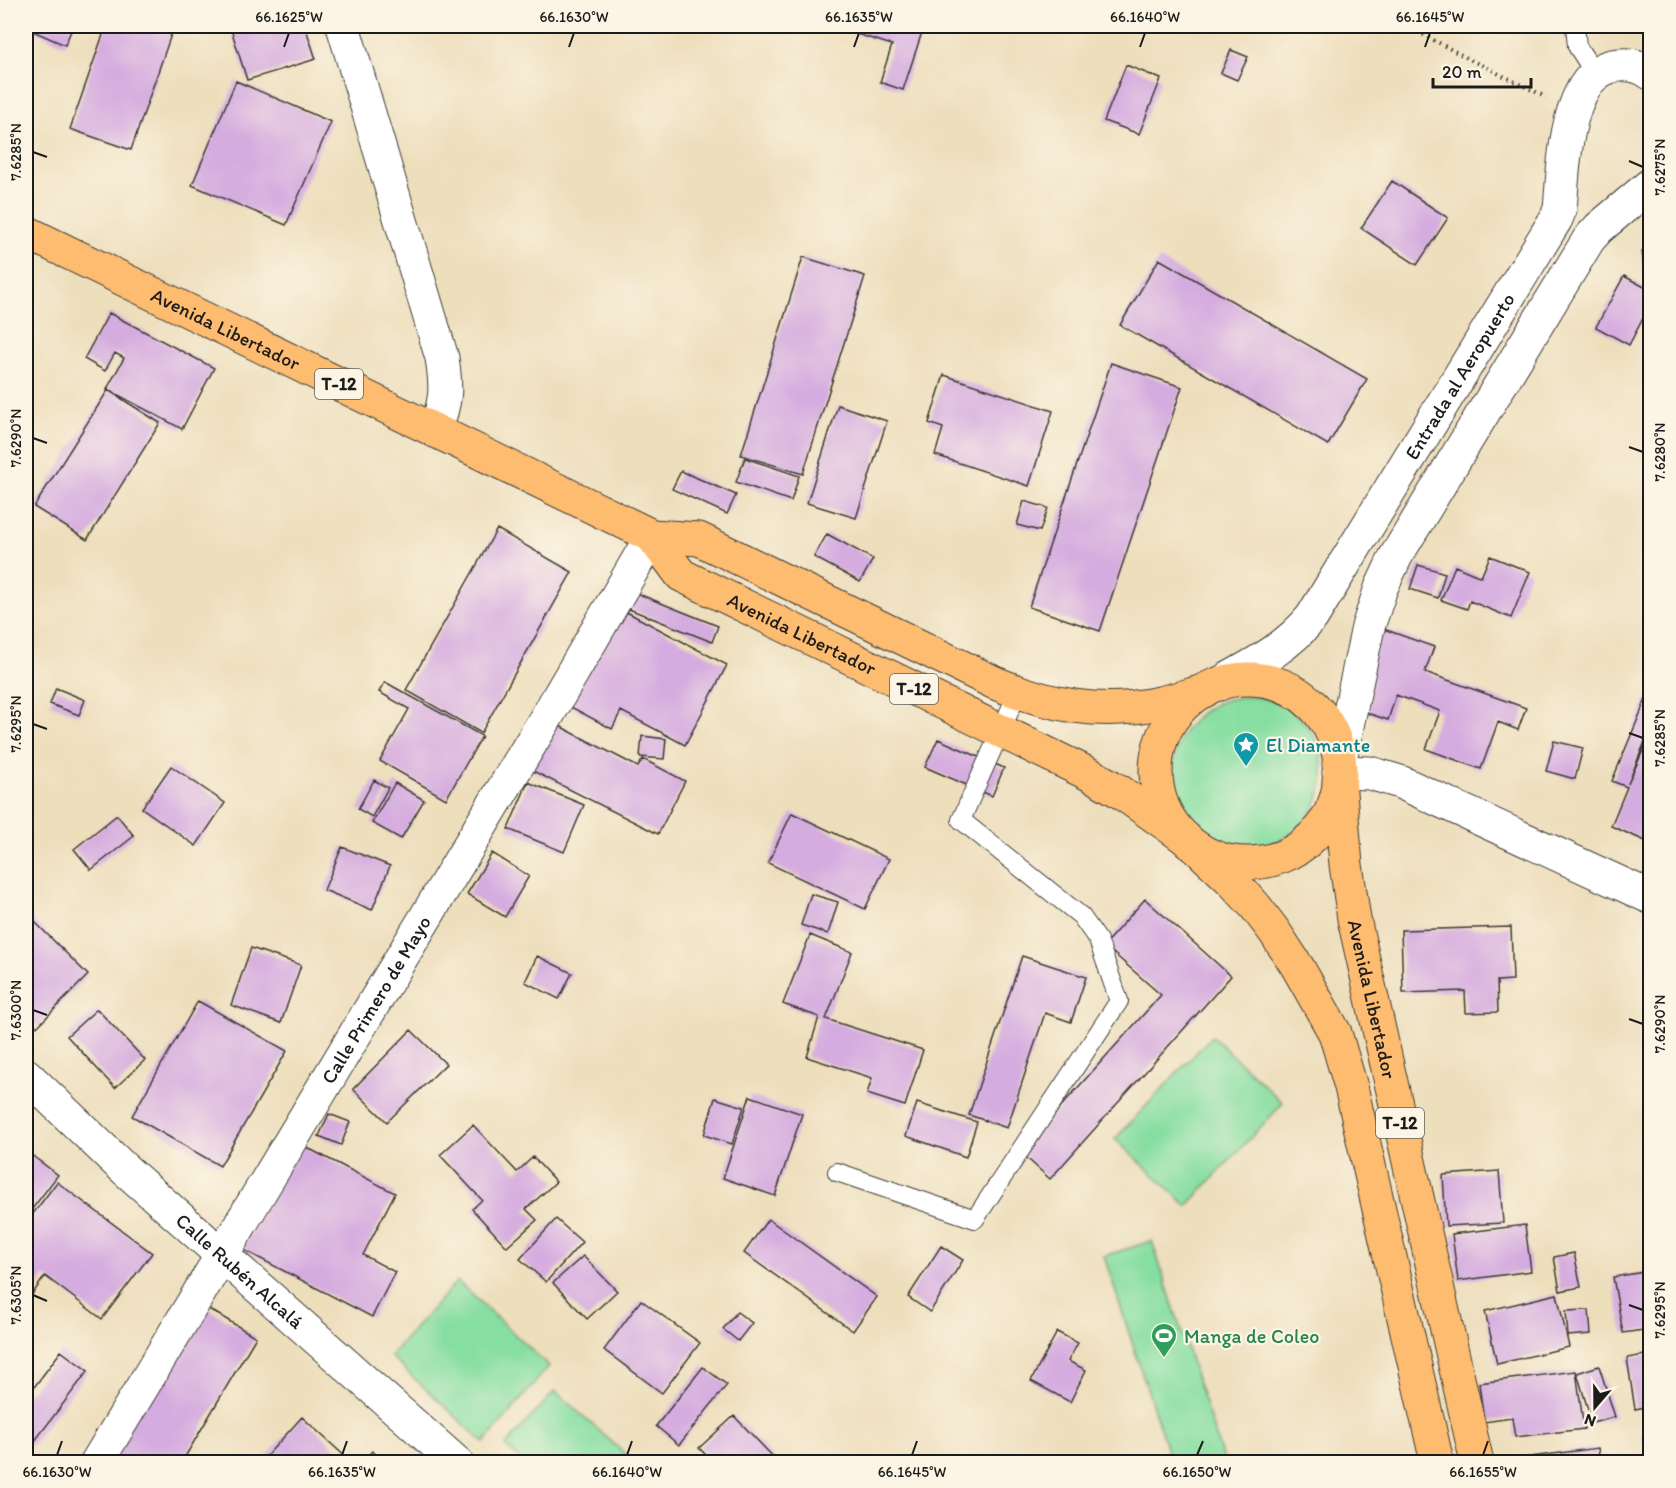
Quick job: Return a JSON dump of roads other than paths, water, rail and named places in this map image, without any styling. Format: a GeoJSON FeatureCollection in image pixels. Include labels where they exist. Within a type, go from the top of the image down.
{"type":"FeatureCollection","features":[{"type":"Feature","properties":{"kind":"highway","name":"Avenida Libertador"},"geometry":{"type":"LineString","coordinates":[[26,232],[652,536],[699,538],[974,673],[1018,692],[1067,706],[1103,709],[1159,703],[1211,688]]}},
{"type":"Feature","properties":{"kind":"highway","name":"Avenida Libertador"},"geometry":{"type":"LineString","coordinates":[[652,536],[681,575],[1091,775],[1119,791],[1190,843],[1231,880],[1262,914],[1297,966],[1335,1033],[1352,1086],[1437,1462]]}},
{"type":"Feature","properties":{"kind":"highway","name":"T-12"},"geometry":{"type":"LineString","coordinates":[[1235,681],[1268,682],[1298,695],[1317,712],[1330,732],[1336,748],[1339,772],[1336,796],[1331,811],[1317,832],[1291,852],[1276,859],[1252,863],[1235,862],[1211,855],[1190,843],[1168,818],[1159,796],[1155,771],[1158,747],[1173,717],[1184,705],[1211,688],[1235,681]]}},
{"type":"Feature","properties":{"kind":"highway","name":"Avenida Libertador"},"geometry":{"type":"LineString","coordinates":[[1339,772],[1346,865],[1354,919],[1477,1462]]}},
{"type":"Feature","properties":{"kind":"street"},"geometry":{"type":"LineString","coordinates":[[343,26],[442,358],[446,382],[444,405],[435,431]]}},
{"type":"Feature","properties":{"kind":"street"},"geometry":{"type":"LineString","coordinates":[[1594,74],[1605,68],[1629,64],[1642,67],[1650,73]]}},
{"type":"Feature","properties":{"kind":"street","name":"Entrada al Aeropuerto"},"geometry":{"type":"LineString","coordinates":[[1211,688],[1278,650],[1300,632],[1322,602],[1556,219],[1560,209],[1568,135],[1576,102],[1587,81],[1594,74]]}},
{"type":"Feature","properties":{"kind":"street","name":"Entrada al Aeropuerto"},"geometry":{"type":"LineString","coordinates":[[1339,772],[1368,627],[1381,588],[1396,556],[1589,240],[1599,228],[1650,185]]}},
{"type":"Feature","properties":{"kind":"street","name":"Calle Primero de Mayo"},"geometry":{"type":"LineString","coordinates":[[97,1462],[540,728],[652,536]]}},
{"type":"Feature","properties":{"kind":"street"},"geometry":{"type":"LineString","coordinates":[[1339,772],[1370,772],[1400,782],[1650,897]]}},
{"type":"Feature","properties":{"kind":"street","name":"Calle Rubén Alcalá"},"geometry":{"type":"LineString","coordinates":[[26,1075],[120,1165],[456,1462]]}},
{"type":"Feature","properties":{"kind":"lane"},"geometry":{"type":"LineString","coordinates":[[1575,26],[1577,46],[1594,74]]}},
{"type":"Feature","properties":{"kind":"lane"},"geometry":{"type":"LineString","coordinates":[[837,1172],[975,1219],[1119,1001],[1098,940],[1081,916],[961,820],[1018,692]]}},
{"type":"Feature","properties":{"kind":"place","name":"El Diamante"},"geometry":{"type":"Point","coordinates":[1246,768]}},
{"type":"Feature","properties":{"kind":"place","name":"Manga de Coleo"},"geometry":{"type":"Point","coordinates":[1164,1359]}}]}
